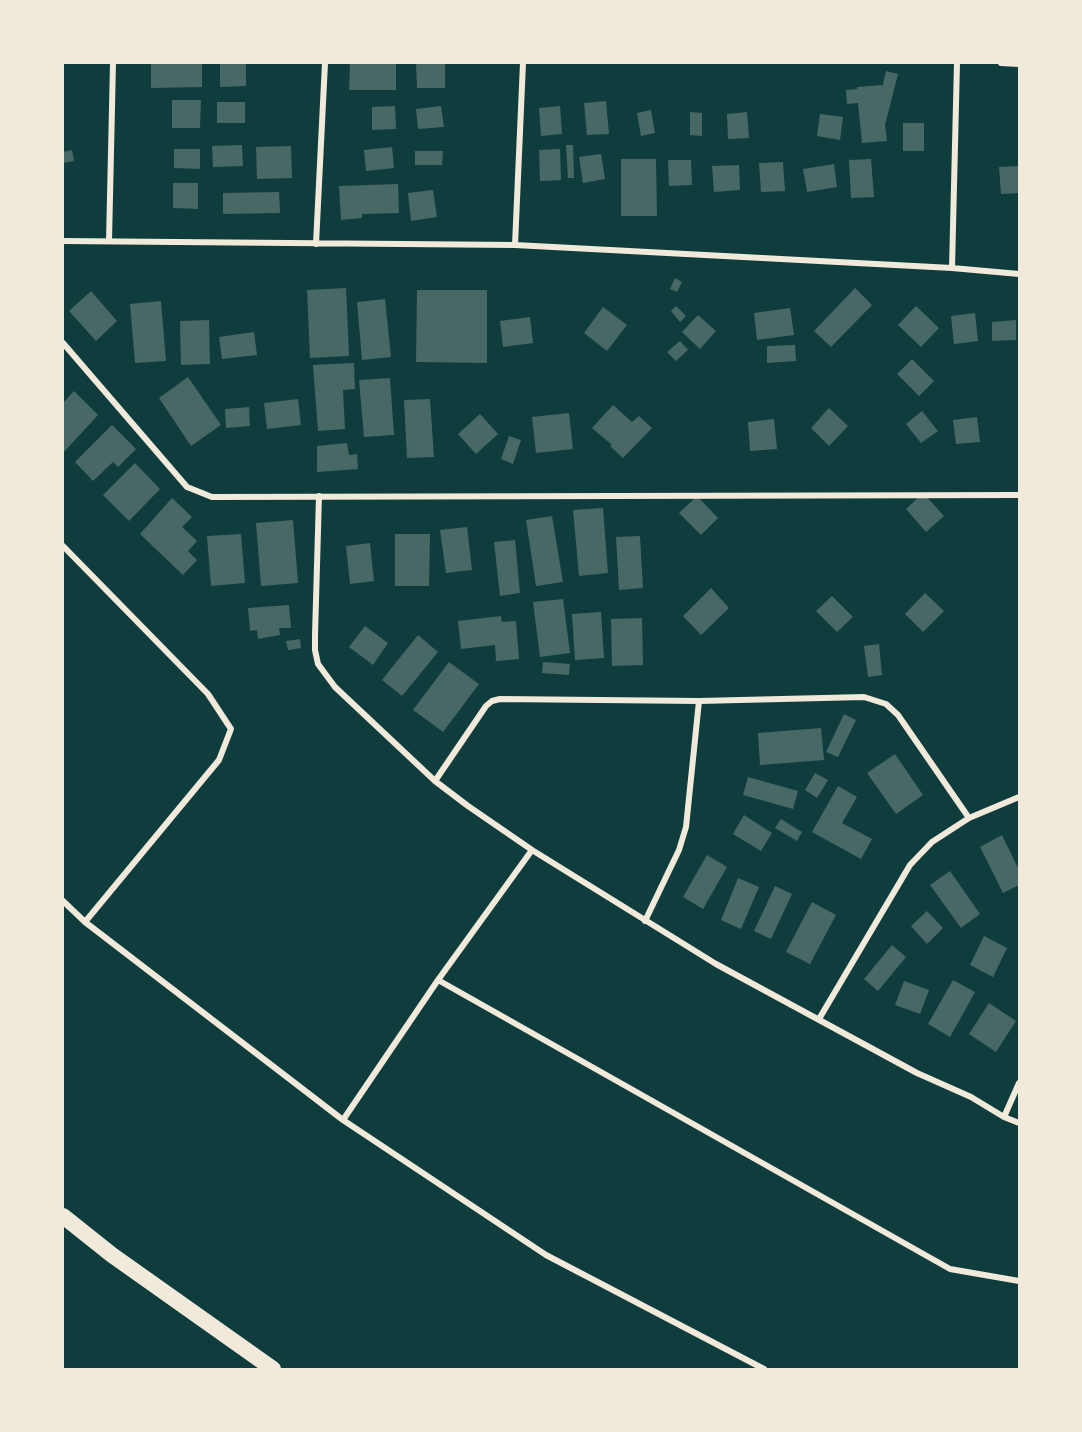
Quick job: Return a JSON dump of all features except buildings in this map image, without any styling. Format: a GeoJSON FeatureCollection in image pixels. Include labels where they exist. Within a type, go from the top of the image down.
{"type":"FeatureCollection","features":[{"type":"Feature","properties":{"kind":"highway"},"geometry":{"type":"LineString","coordinates":[[63,1216],[112,1255],[273,1369]]}},
{"type":"Feature","properties":{"kind":"street"},"geometry":{"type":"LineString","coordinates":[[109,241],[113,63]]}},
{"type":"Feature","properties":{"kind":"street"},"geometry":{"type":"LineString","coordinates":[[316,244],[325,63]]}},
{"type":"Feature","properties":{"kind":"street"},"geometry":{"type":"LineString","coordinates":[[515,245],[523,63]]}},
{"type":"Feature","properties":{"kind":"street"},"geometry":{"type":"LineString","coordinates":[[952,268],[957,63]]}},
{"type":"Feature","properties":{"kind":"street"},"geometry":{"type":"LineString","coordinates":[[1001,63],[1019,64]]}},
{"type":"Feature","properties":{"kind":"street"},"geometry":{"type":"LineString","coordinates":[[63,241],[515,245],[952,268],[1019,274]]}},
{"type":"Feature","properties":{"kind":"street"},"geometry":{"type":"LineString","coordinates":[[63,343],[187,486],[212,497],[1019,495]]}},
{"type":"Feature","properties":{"kind":"street"},"geometry":{"type":"LineString","coordinates":[[319,496],[315,635],[318,664],[335,687],[435,781],[532,850],[716,963],[917,1072],[1019,1123]]}},
{"type":"Feature","properties":{"kind":"street"},"geometry":{"type":"LineString","coordinates":[[63,546],[208,694],[231,729],[219,759],[85,922]]}},
{"type":"Feature","properties":{"kind":"street"},"geometry":{"type":"LineString","coordinates":[[435,781],[486,706],[492,701],[518,698],[699,701],[864,697],[886,704],[898,715],[969,818]]}},
{"type":"Feature","properties":{"kind":"street"},"geometry":{"type":"LineString","coordinates":[[645,921],[680,850],[686,827],[699,701]]}},
{"type":"Feature","properties":{"kind":"street"},"geometry":{"type":"LineString","coordinates":[[819,1019],[910,865],[932,842],[969,818],[1019,797]]}},
{"type":"Feature","properties":{"kind":"street"},"geometry":{"type":"LineString","coordinates":[[343,1120],[438,980],[532,850]]}},
{"type":"Feature","properties":{"kind":"street"},"geometry":{"type":"LineString","coordinates":[[63,902],[85,922],[343,1120],[546,1255],[764,1369]]}},
{"type":"Feature","properties":{"kind":"street"},"geometry":{"type":"LineString","coordinates":[[438,980],[950,1269],[1019,1281]]}},
{"type":"Feature","properties":{"kind":"street"},"geometry":{"type":"LineString","coordinates":[[1004,1117],[1019,1083]]}}]}
